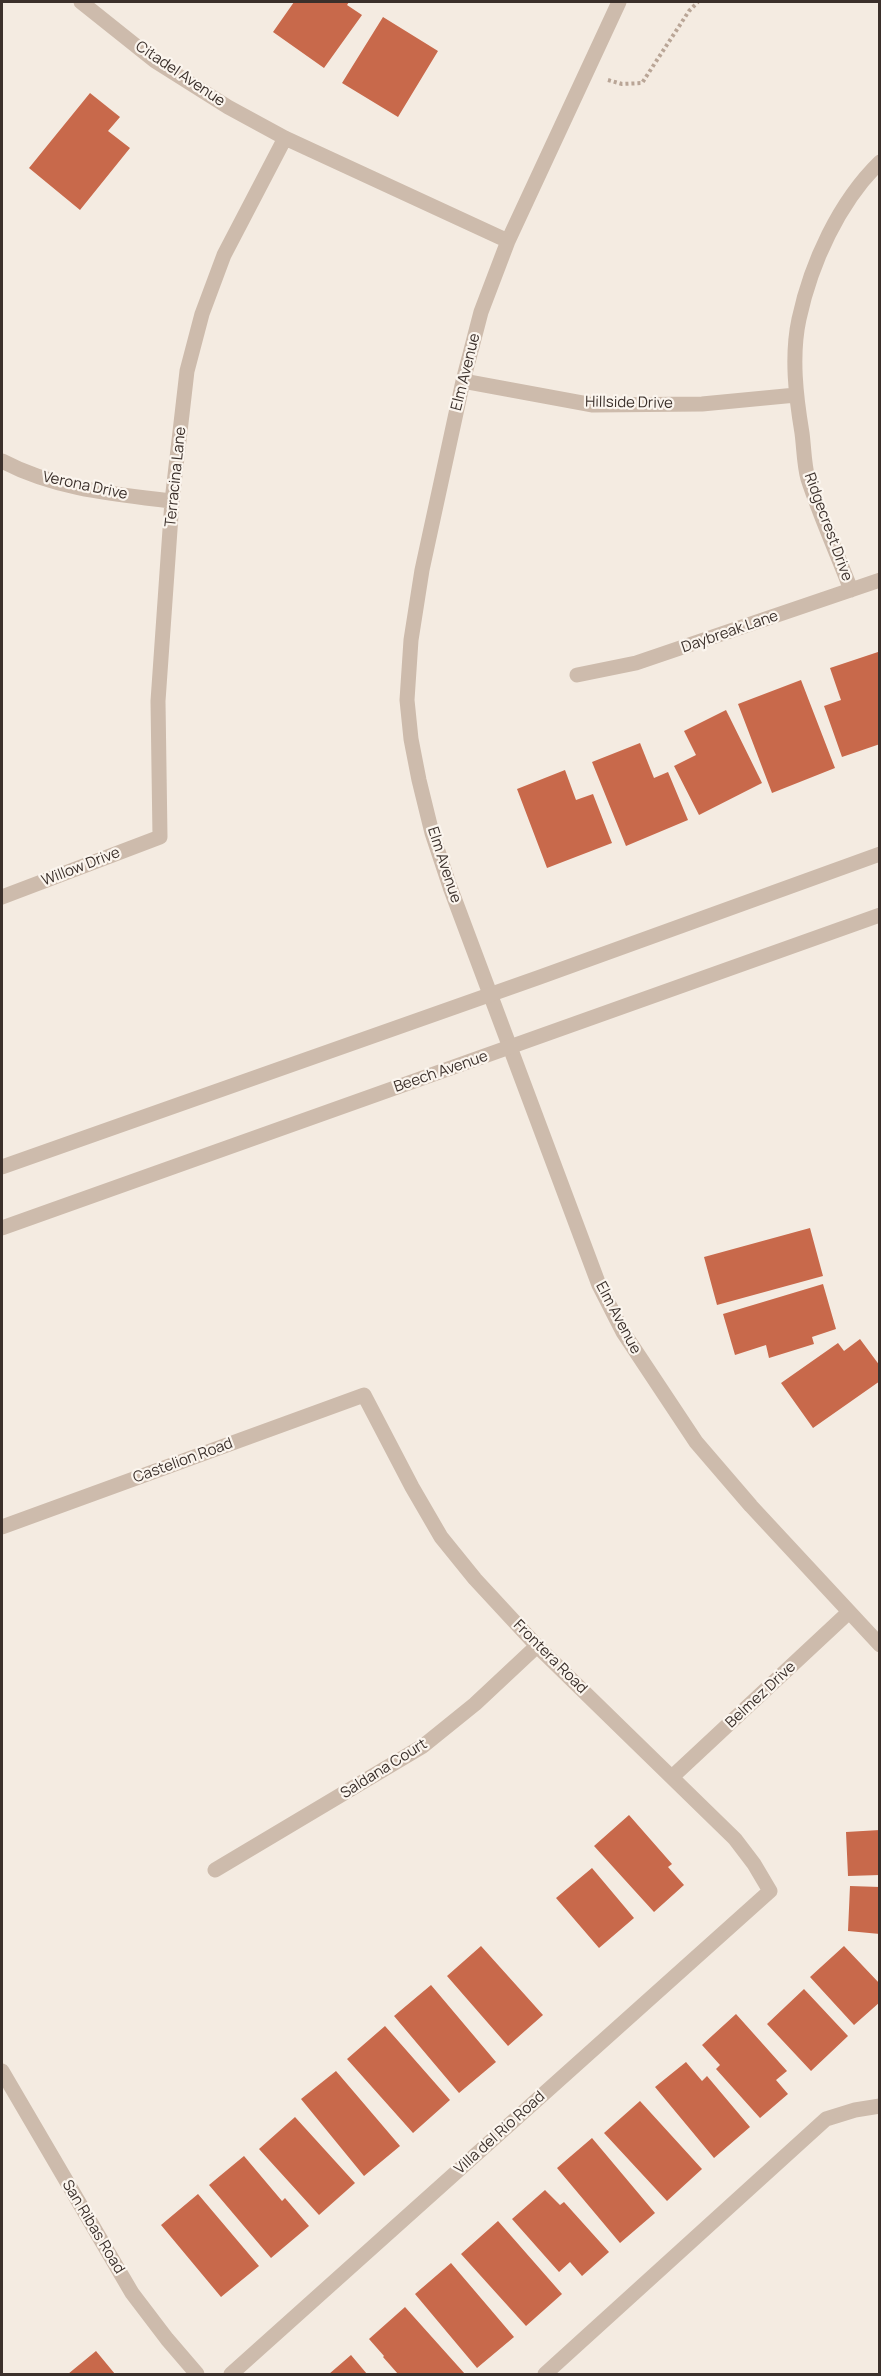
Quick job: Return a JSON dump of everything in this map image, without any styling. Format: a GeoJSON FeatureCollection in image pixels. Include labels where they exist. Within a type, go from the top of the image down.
{"type":"FeatureCollection","features":[{"type":"Feature","properties":{"kind":"street","name":"Citadel Avenue"},"geometry":{"type":"LineString","coordinates":[[81,2],[155,61],[228,107],[285,138]]}},
{"type":"Feature","properties":{"kind":"street","name":"Elm Avenue"},"geometry":{"type":"LineString","coordinates":[[620,2],[508,241],[481,312],[463,381],[422,570],[411,640],[407,700],[411,739],[432,833],[450,887],[599,1285],[623,1332],[696,1442],[751,1506],[879,1645]]}},
{"type":"Feature","properties":{"kind":"street"},"geometry":{"type":"LineString","coordinates":[[285,138],[508,241]]}},
{"type":"Feature","properties":{"kind":"street","name":"Terracina Lane"},"geometry":{"type":"LineString","coordinates":[[160,837],[158,701],[172,501],[187,371],[202,314],[224,255],[285,138]]}},
{"type":"Feature","properties":{"kind":"street","name":"Ridgecrest Drive"},"geometry":{"type":"LineString","coordinates":[[851,590],[808,477],[796,395],[799,321],[822,249],[862,181],[879,162]]}},
{"type":"Feature","properties":{"kind":"street","name":"Hillside Drive"},"geometry":{"type":"LineString","coordinates":[[463,381],[593,405],[702,404],[796,395]]}},
{"type":"Feature","properties":{"kind":"street","name":"Verona Drive"},"geometry":{"type":"LineString","coordinates":[[2,460],[23,472],[54,483],[102,493],[172,501]]}},
{"type":"Feature","properties":{"kind":"street","name":"Daybreak Lane"},"geometry":{"type":"LineString","coordinates":[[577,675],[636,663],[879,580]]}},
{"type":"Feature","properties":{"kind":"street","name":"Willow Drive"},"geometry":{"type":"LineString","coordinates":[[2,897],[160,837]]}},
{"type":"Feature","properties":{"kind":"street"},"geometry":{"type":"LineString","coordinates":[[2,1167],[879,854]]}},
{"type":"Feature","properties":{"kind":"street","name":"Beech Avenue"},"geometry":{"type":"LineString","coordinates":[[2,1228],[879,915]]}},
{"type":"Feature","properties":{"kind":"street","name":"Castelion Road"},"geometry":{"type":"LineString","coordinates":[[2,1527],[364,1395]]}},
{"type":"Feature","properties":{"kind":"street","name":"Frontera Road"},"geometry":{"type":"LineString","coordinates":[[364,1395],[441,1537],[475,1579],[537,1646],[735,1839],[754,1864],[770,1891]]}},
{"type":"Feature","properties":{"kind":"street","name":"Belmez Drive"},"geometry":{"type":"LineString","coordinates":[[672,1777],[849,1612]]}},
{"type":"Feature","properties":{"kind":"street","name":"Saldana Court"},"geometry":{"type":"LineString","coordinates":[[215,1870],[423,1746],[476,1704],[537,1646]]}},
{"type":"Feature","properties":{"kind":"street","name":"Villa del Rio Road"},"geometry":{"type":"LineString","coordinates":[[231,2374],[770,1891]]}},
{"type":"Feature","properties":{"kind":"street","name":"San Ribas Road"},"geometry":{"type":"LineString","coordinates":[[2,2071],[132,2293],[167,2340],[197,2374]]}},
{"type":"Feature","properties":{"kind":"street"},"geometry":{"type":"LineString","coordinates":[[545,2374],[826,2119],[855,2110],[879,2106]]}},
{"type":"Feature","properties":{"kind":"path"},"geometry":{"type":"LineString","coordinates":[[585,73],[622,84],[642,84],[689,11],[698,2]]}},
{"type":"Feature","properties":{"kind":"building"},"geometry":{"type":"Polygon","coordinates":[[[294,2],[349,2],[347,5],[362,15],[324,68],[273,32],[294,2]]]}},
{"type":"Feature","properties":{"kind":"building"},"geometry":{"type":"Polygon","coordinates":[[[383,17],[438,51],[398,117],[342,83],[383,17]]]}},
{"type":"Feature","properties":{"kind":"building"},"geometry":{"type":"Polygon","coordinates":[[[90,93],[120,117],[108,131],[130,148],[80,210],[29,168],[90,93]]]}},
{"type":"Feature","properties":{"kind":"building"},"geometry":{"type":"Polygon","coordinates":[[[878,652],[880,744],[842,757],[824,706],[841,700],[830,668],[878,652]]]}},
{"type":"Feature","properties":{"kind":"building"},"geometry":{"type":"Polygon","coordinates":[[[801,680],[835,768],[772,793],[738,704],[801,680]]]}},
{"type":"Feature","properties":{"kind":"building"},"geometry":{"type":"Polygon","coordinates":[[[726,710],[762,783],[699,815],[674,766],[696,755],[684,731],[726,710]]]}},
{"type":"Feature","properties":{"kind":"building"},"geometry":{"type":"Polygon","coordinates":[[[640,743],[654,778],[668,772],[688,820],[626,846],[592,762],[640,743]]]}},
{"type":"Feature","properties":{"kind":"building"},"geometry":{"type":"Polygon","coordinates":[[[565,770],[576,800],[593,794],[612,843],[547,868],[517,789],[565,770]]]}},
{"type":"Feature","properties":{"kind":"building"},"geometry":{"type":"Polygon","coordinates":[[[810,1228],[823,1276],[717,1305],[704,1257],[810,1228]]]}},
{"type":"Feature","properties":{"kind":"building"},"geometry":{"type":"Polygon","coordinates":[[[823,1284],[836,1329],[812,1337],[814,1344],[769,1358],[766,1345],[735,1355],[723,1314],[823,1284]]]}},
{"type":"Feature","properties":{"kind":"building"},"geometry":{"type":"Polygon","coordinates":[[[860,1339],[880,1366],[880,1381],[813,1428],[781,1383],[838,1343],[844,1351],[860,1339]]]}},
{"type":"Feature","properties":{"kind":"building"},"geometry":{"type":"Polygon","coordinates":[[[629,1815],[672,1864],[668,1867],[684,1885],[654,1912],[594,1846],[629,1815]]]}},
{"type":"Feature","properties":{"kind":"building"},"geometry":{"type":"Polygon","coordinates":[[[880,1830],[880,1875],[848,1876],[846,1832],[880,1830]]]}},
{"type":"Feature","properties":{"kind":"building"},"geometry":{"type":"Polygon","coordinates":[[[592,1868],[634,1918],[599,1948],[556,1898],[592,1868]]]}},
{"type":"Feature","properties":{"kind":"building"},"geometry":{"type":"Polygon","coordinates":[[[850,1886],[880,1887],[880,1934],[848,1931],[850,1886]]]}},
{"type":"Feature","properties":{"kind":"building"},"geometry":{"type":"Polygon","coordinates":[[[481,1946],[543,2015],[508,2046],[447,1976],[481,1946]]]}},
{"type":"Feature","properties":{"kind":"building"},"geometry":{"type":"Polygon","coordinates":[[[844,1946],[880,1984],[880,2002],[854,2025],[810,1977],[844,1946]]]}},
{"type":"Feature","properties":{"kind":"building"},"geometry":{"type":"Polygon","coordinates":[[[431,1985],[496,2062],[459,2093],[394,2016],[431,1985]]]}},
{"type":"Feature","properties":{"kind":"building"},"geometry":{"type":"Polygon","coordinates":[[[804,1989],[848,2036],[811,2071],[767,2024],[804,1989]]]}},
{"type":"Feature","properties":{"kind":"building"},"geometry":{"type":"Polygon","coordinates":[[[736,2014],[787,2071],[776,2080],[788,2094],[760,2118],[716,2069],[720,2065],[702,2045],[736,2014]]]}},
{"type":"Feature","properties":{"kind":"building"},"geometry":{"type":"Polygon","coordinates":[[[385,2026],[450,2100],[413,2133],[347,2059],[385,2026]]]}},
{"type":"Feature","properties":{"kind":"building"},"geometry":{"type":"Polygon","coordinates":[[[686,2062],[702,2081],[707,2076],[750,2127],[714,2158],[655,2087],[686,2062]]]}},
{"type":"Feature","properties":{"kind":"building"},"geometry":{"type":"Polygon","coordinates":[[[336,2071],[400,2146],[364,2176],[301,2099],[336,2071]]]}},
{"type":"Feature","properties":{"kind":"building"},"geometry":{"type":"Polygon","coordinates":[[[640,2101],[702,2169],[667,2201],[604,2133],[640,2101]]]}},
{"type":"Feature","properties":{"kind":"building"},"geometry":{"type":"Polygon","coordinates":[[[295,2117],[355,2183],[319,2215],[259,2149],[295,2117]]]}},
{"type":"Feature","properties":{"kind":"building"},"geometry":{"type":"Polygon","coordinates":[[[592,2138],[655,2213],[620,2243],[557,2168],[592,2138]]]}},
{"type":"Feature","properties":{"kind":"building"},"geometry":{"type":"Polygon","coordinates":[[[244,2156],[282,2201],[285,2198],[309,2226],[271,2258],[209,2185],[244,2156]]]}},
{"type":"Feature","properties":{"kind":"building"},"geometry":{"type":"Polygon","coordinates":[[[545,2190],[560,2205],[564,2202],[609,2252],[582,2276],[570,2262],[559,2272],[512,2219],[545,2190]]]}},
{"type":"Feature","properties":{"kind":"building"},"geometry":{"type":"Polygon","coordinates":[[[198,2194],[259,2266],[221,2297],[161,2225],[198,2194]]]}},
{"type":"Feature","properties":{"kind":"building"},"geometry":{"type":"Polygon","coordinates":[[[498,2221],[562,2294],[526,2326],[461,2254],[498,2221]]]}},
{"type":"Feature","properties":{"kind":"building"},"geometry":{"type":"Polygon","coordinates":[[[451,2263],[514,2337],[477,2368],[415,2294],[451,2263]]]}},
{"type":"Feature","properties":{"kind":"building"},"geometry":{"type":"Polygon","coordinates":[[[405,2307],[465,2374],[398,2374],[369,2339],[405,2307]]]}},
{"type":"Feature","properties":{"kind":"building"},"geometry":{"type":"Polygon","coordinates":[[[96,2351],[115,2374],[68,2374],[96,2351]]]}},
{"type":"Feature","properties":{"kind":"building"},"geometry":{"type":"Polygon","coordinates":[[[351,2355],[367,2374],[329,2374],[351,2355]]]}}]}
